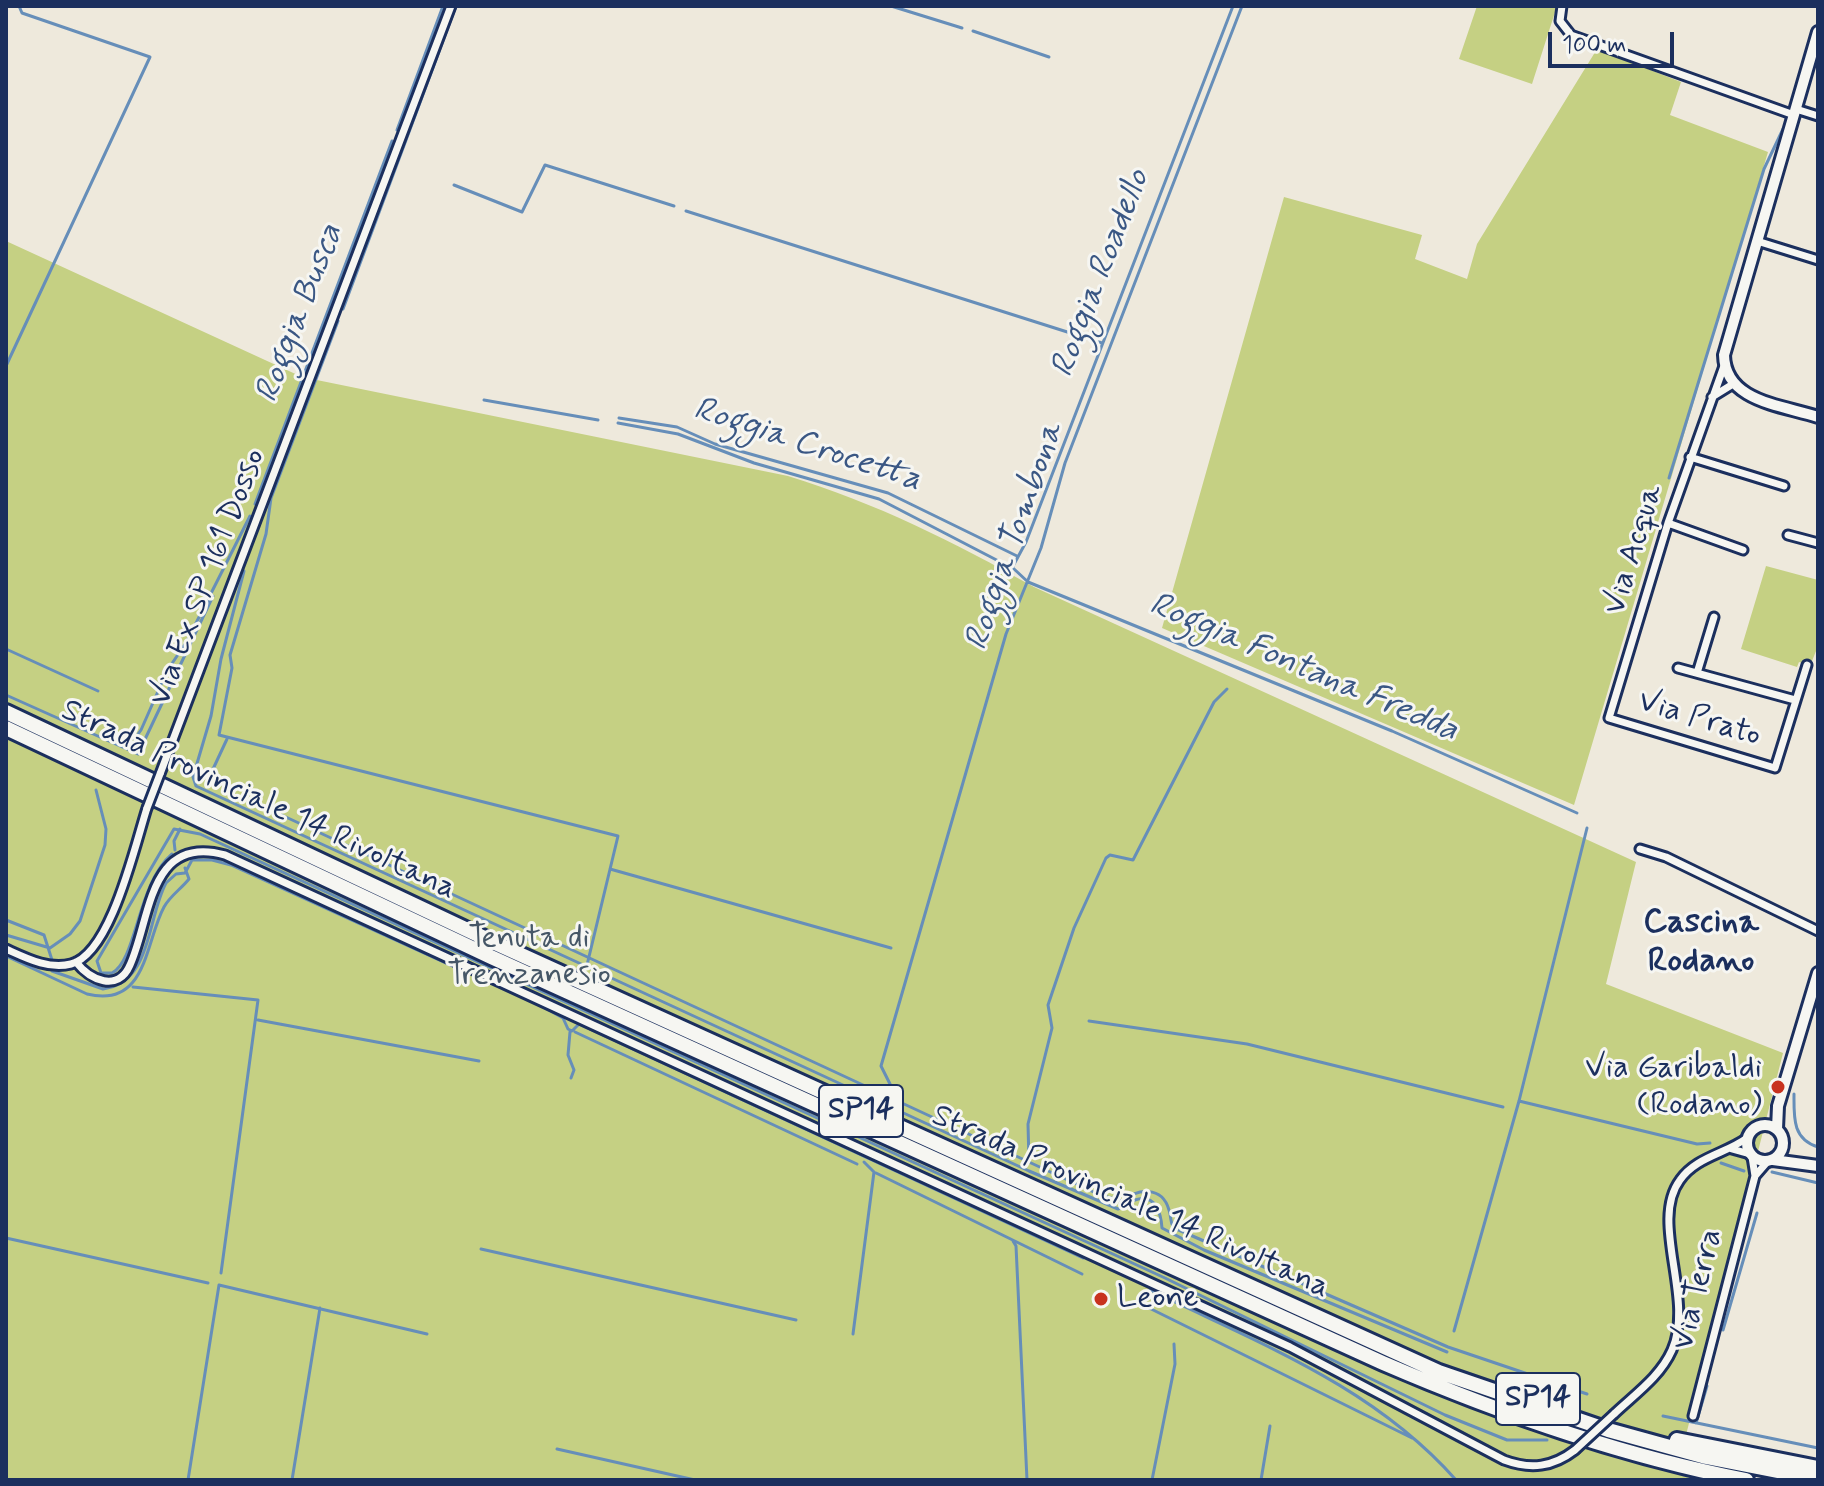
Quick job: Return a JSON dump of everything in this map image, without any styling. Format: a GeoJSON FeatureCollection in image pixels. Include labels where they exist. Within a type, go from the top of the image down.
{"type":"FeatureCollection","features":[{"type":"Feature","properties":{"kind":"highway","name":"Strada Provinciale 14 Rivoltana"},"geometry":{"type":"LineString","coordinates":[[6,712],[482,937],[1268,1297],[1439,1372],[1608,1430],[1706,1457],[1818,1479]]}},
{"type":"Feature","properties":{"kind":"highway","name":"Strada Provinciale 14 Rivoltana"},"geometry":{"type":"LineString","coordinates":[[6,728],[491,957],[1373,1359],[1529,1420],[1740,1479]]}},
{"type":"Feature","properties":{"kind":"highway","name":"SP14"},"geometry":{"type":"LineString","coordinates":[[1268,1297],[1578,1412],[1732,1452],[1818,1468]]}},
{"type":"Feature","properties":{"kind":"street","name":"Via Ex SP 161 Dosso"},"geometry":{"type":"LineString","coordinates":[[76,962],[89,953],[103,934],[147,808],[451,6]]}},
{"type":"Feature","properties":{"kind":"street"},"geometry":{"type":"LineString","coordinates":[[1562,6],[1560,21],[1571,35],[1795,112],[1818,116]]}},
{"type":"Feature","properties":{"kind":"street"},"geometry":{"type":"LineString","coordinates":[[1818,32],[1724,355],[1724,366],[1733,384],[1751,397],[1818,417]]}},
{"type":"Feature","properties":{"kind":"street"},"geometry":{"type":"LineString","coordinates":[[1757,241],[1818,260]]}},
{"type":"Feature","properties":{"kind":"street","name":"Via Acqua"},"geometry":{"type":"LineString","coordinates":[[1609,718],[1668,523],[1710,398],[1724,366]]}},
{"type":"Feature","properties":{"kind":"street"},"geometry":{"type":"LineString","coordinates":[[1710,398],[1733,384]]}},
{"type":"Feature","properties":{"kind":"street"},"geometry":{"type":"LineString","coordinates":[[1690,457],[1784,486]]}},
{"type":"Feature","properties":{"kind":"street"},"geometry":{"type":"LineString","coordinates":[[1668,523],[1743,550]]}},
{"type":"Feature","properties":{"kind":"street"},"geometry":{"type":"LineString","coordinates":[[1788,535],[1818,543]]}},
{"type":"Feature","properties":{"kind":"street"},"geometry":{"type":"LineString","coordinates":[[1697,673],[1714,617]]}},
{"type":"Feature","properties":{"kind":"street"},"geometry":{"type":"LineString","coordinates":[[1678,668],[1795,700],[1807,665]]}},
{"type":"Feature","properties":{"kind":"street","name":"Via Prato"},"geometry":{"type":"LineString","coordinates":[[1609,718],[1775,768],[1795,700]]}},
{"type":"Feature","properties":{"kind":"street"},"geometry":{"type":"LineString","coordinates":[[1640,849],[1666,857],[1818,931]]}},
{"type":"Feature","properties":{"kind":"street"},"geometry":{"type":"LineString","coordinates":[[6,949],[47,964],[76,962],[96,981],[110,981],[124,975],[132,962],[152,892],[163,872],[194,853],[225,855],[1277,1340],[1504,1460],[1524,1465],[1547,1465],[1575,1450],[1658,1373],[1677,1336],[1681,1304],[1670,1212],[1675,1187],[1697,1163],[1732,1149],[1752,1130],[1764,1125],[1778,1106]]}},
{"type":"Feature","properties":{"kind":"street"},"geometry":{"type":"LineString","coordinates":[[1814,1165],[1783,1145],[1777,1129],[1778,1106],[1818,973]]}},
{"type":"Feature","properties":{"kind":"street"},"geometry":{"type":"LineString","coordinates":[[1764,1125],[1777,1129]]}},
{"type":"Feature","properties":{"kind":"street"},"geometry":{"type":"LineString","coordinates":[[1747,1138],[1751,1155]]}},
{"type":"Feature","properties":{"kind":"street"},"geometry":{"type":"LineString","coordinates":[[1771,1161],[1783,1145]]}},
{"type":"Feature","properties":{"kind":"street"},"geometry":{"type":"LineString","coordinates":[[1732,1149],[1771,1161],[1814,1165]]}},
{"type":"Feature","properties":{"kind":"street","name":"Via Terra"},"geometry":{"type":"LineString","coordinates":[[1693,1416],[1755,1176],[1751,1155]]}},
{"type":"Feature","properties":{"kind":"street","name":"Via Terra"},"geometry":{"type":"LineString","coordinates":[[1755,1176],[1771,1161]]}},
{"type":"Feature","properties":{"kind":"green space"},"geometry":{"type":"Polygon","coordinates":[[[1477,6],[1557,6],[1532,84],[1459,59],[1477,6]]]}},
{"type":"Feature","properties":{"kind":"green space"},"geometry":{"type":"Polygon","coordinates":[[[1597,49],[1681,82],[1670,115],[1768,152],[1574,805],[1162,628],[1284,197],[1422,235],[1415,259],[1467,279],[1477,244],[1597,49]]]}},
{"type":"Feature","properties":{"kind":"green space","name":"Tenuta di Trenzanesio"},"geometry":{"type":"Polygon","coordinates":[[[6,241],[302,377],[788,476],[852,498],[944,539],[1034,587],[1636,862],[1606,984],[1783,1053],[1686,1435],[1712,1480],[6,1480],[6,241]]]}},
{"type":"Feature","properties":{"kind":"green space"},"geometry":{"type":"Polygon","coordinates":[[[1766,566],[1818,580],[1818,646],[1810,666],[1799,662],[1797,667],[1741,649],[1766,566]]]}},
{"type":"Feature","properties":{"kind":"waterway"},"geometry":{"type":"LineString","coordinates":[[6,366],[150,57],[22,13],[19,6]]}},
{"type":"Feature","properties":{"kind":"waterway","name":"Roggia Busca"},"geometry":{"type":"LineString","coordinates":[[397,130],[443,6]]}},
{"type":"Feature","properties":{"kind":"waterway"},"geometry":{"type":"LineString","coordinates":[[343,309],[456,6]]}},
{"type":"Feature","properties":{"kind":"waterway"},"geometry":{"type":"LineString","coordinates":[[891,6],[962,28]]}},
{"type":"Feature","properties":{"kind":"waterway","name":"Roggia Roadello"},"geometry":{"type":"LineString","coordinates":[[618,423],[678,434],[754,463],[879,499],[1012,568],[1026,542],[1233,6]]}},
{"type":"Feature","properties":{"kind":"waterway","name":"Roggia Tombona"},"geometry":{"type":"LineString","coordinates":[[895,1094],[881,1066],[1006,634],[1041,548],[1065,463],[1242,6]]}},
{"type":"Feature","properties":{"kind":"waterway"},"geometry":{"type":"LineString","coordinates":[[973,31],[1049,57]]}},
{"type":"Feature","properties":{"kind":"waterway"},"geometry":{"type":"LineString","coordinates":[[1669,478],[1764,169],[1783,129]]}},
{"type":"Feature","properties":{"kind":"waterway","name":"Roggia Busca"},"geometry":{"type":"LineString","coordinates":[[255,504],[392,141]]}},
{"type":"Feature","properties":{"kind":"waterway"},"geometry":{"type":"LineString","coordinates":[[454,185],[522,212],[545,165],[674,206]]}},
{"type":"Feature","properties":{"kind":"waterway"},"geometry":{"type":"LineString","coordinates":[[686,211],[1102,343]]}},
{"type":"Feature","properties":{"kind":"waterway"},"geometry":{"type":"LineString","coordinates":[[338,321],[271,498],[266,534],[230,655],[232,668],[219,735],[618,836],[587,965]]}},
{"type":"Feature","properties":{"kind":"waterway","name":"Roggia Roadello"},"geometry":{"type":"LineString","coordinates":[[484,400],[598,420]]}},
{"type":"Feature","properties":{"kind":"waterway","name":"Roggia Crocetta"},"geometry":{"type":"LineString","coordinates":[[619,418],[677,427],[715,444],[888,493],[1017,556]]}},
{"type":"Feature","properties":{"kind":"waterway","name":"Roggia Busca"},"geometry":{"type":"LineString","coordinates":[[119,744],[136,737],[141,730],[167,671],[187,641],[250,516]]}},
{"type":"Feature","properties":{"kind":"waterway","name":"Roggia Fontana Fredda"},"geometry":{"type":"LineString","coordinates":[[1013,568],[1028,582],[1392,731],[1577,813]]}},
{"type":"Feature","properties":{"kind":"waterway"},"geometry":{"type":"LineString","coordinates":[[244,571],[221,659],[211,716],[193,777],[196,786],[1029,1171],[1118,1209],[1135,1200],[1148,1199],[1159,1211],[1162,1228],[1204,1250],[1447,1352]]}},
{"type":"Feature","properties":{"kind":"waterway"},"geometry":{"type":"LineString","coordinates":[[6,695],[138,754],[213,596]]}},
{"type":"Feature","properties":{"kind":"waterway"},"geometry":{"type":"LineString","coordinates":[[6,649],[98,691]]}},
{"type":"Feature","properties":{"kind":"waterway"},"geometry":{"type":"LineString","coordinates":[[1029,1162],[1028,1124],[1052,1028],[1048,1005],[1074,928],[1106,858],[1110,855],[1133,860],[1214,702],[1227,689]]}},
{"type":"Feature","properties":{"kind":"waterway"},"geometry":{"type":"LineString","coordinates":[[207,782],[227,739]]}},
{"type":"Feature","properties":{"kind":"waterway"},"geometry":{"type":"LineString","coordinates":[[6,935],[50,948],[70,934],[80,921],[105,845],[106,829],[96,790]]}},
{"type":"Feature","properties":{"kind":"waterway"},"geometry":{"type":"LineString","coordinates":[[275,812],[1100,1195],[1122,1201],[1142,1192],[1155,1193],[1166,1202],[1174,1228],[1448,1347],[1587,1394]]}},
{"type":"Feature","properties":{"kind":"waterway"},"geometry":{"type":"LineString","coordinates":[[1454,1331],[1519,1101],[1587,828]]}},
{"type":"Feature","properties":{"kind":"waterway"},"geometry":{"type":"LineString","coordinates":[[172,854],[151,883],[120,965],[112,973],[101,973],[97,961],[174,829],[200,834],[1165,1278],[1445,1415],[1507,1440],[1547,1440]]}},
{"type":"Feature","properties":{"kind":"waterway"},"geometry":{"type":"LineString","coordinates":[[175,850],[174,841],[180,829]]}},
{"type":"Feature","properties":{"kind":"waterway"},"geometry":{"type":"LineString","coordinates":[[52,971],[103,989],[119,984],[131,975],[146,947],[166,883],[176,874],[185,873],[192,860],[212,860],[231,865],[461,970]]}},
{"type":"Feature","properties":{"kind":"waterway"},"geometry":{"type":"LineString","coordinates":[[6,956],[87,994],[107,996],[122,992],[141,969],[164,907],[189,879],[185,868]]}},
{"type":"Feature","properties":{"kind":"waterway"},"geometry":{"type":"LineString","coordinates":[[610,869],[891,948]]}},
{"type":"Feature","properties":{"kind":"waterway"},"geometry":{"type":"LineString","coordinates":[[6,920],[44,935],[52,960]]}},
{"type":"Feature","properties":{"kind":"waterway"},"geometry":{"type":"LineString","coordinates":[[133,987],[258,1000],[221,1273]]}},
{"type":"Feature","properties":{"kind":"waterway"},"geometry":{"type":"LineString","coordinates":[[545,1008],[563,1018],[572,1031],[579,1024],[1083,1258]]}},
{"type":"Feature","properties":{"kind":"waterway"},"geometry":{"type":"LineString","coordinates":[[258,1020],[479,1061]]}},
{"type":"Feature","properties":{"kind":"waterway"},"geometry":{"type":"LineString","coordinates":[[1089,1021],[1247,1044],[1503,1107]]}},
{"type":"Feature","properties":{"kind":"waterway"},"geometry":{"type":"LineString","coordinates":[[570,1032],[568,1055],[574,1070],[571,1078]]}},
{"type":"Feature","properties":{"kind":"waterway"},"geometry":{"type":"LineString","coordinates":[[575,1032],[857,1164]]}},
{"type":"Feature","properties":{"kind":"waterway"},"geometry":{"type":"LineString","coordinates":[[1794,1094],[1799,1133],[1803,1139],[1818,1147]]}},
{"type":"Feature","properties":{"kind":"waterway"},"geometry":{"type":"LineString","coordinates":[[1519,1101],[1697,1144],[1710,1143]]}},
{"type":"Feature","properties":{"kind":"waterway","name":"Roggia Tombona"},"geometry":{"type":"LineString","coordinates":[[853,1334],[874,1172],[864,1162]]}},
{"type":"Feature","properties":{"kind":"waterway"},"geometry":{"type":"LineString","coordinates":[[1721,1163],[1744,1171]]}},
{"type":"Feature","properties":{"kind":"waterway"},"geometry":{"type":"LineString","coordinates":[[1772,1172],[1818,1183]]}},
{"type":"Feature","properties":{"kind":"waterway"},"geometry":{"type":"LineString","coordinates":[[876,1173],[1082,1274]]}},
{"type":"Feature","properties":{"kind":"waterway"},"geometry":{"type":"LineString","coordinates":[[1723,1330],[1757,1213]]}},
{"type":"Feature","properties":{"kind":"waterway"},"geometry":{"type":"LineString","coordinates":[[6,1238],[208,1283]]}},
{"type":"Feature","properties":{"kind":"waterway"},"geometry":{"type":"LineString","coordinates":[[1013,1241],[1016,1246],[1027,1480]]}},
{"type":"Feature","properties":{"kind":"waterway"},"geometry":{"type":"LineString","coordinates":[[481,1249],[796,1320]]}},
{"type":"Feature","properties":{"kind":"waterway"},"geometry":{"type":"LineString","coordinates":[[188,1480],[219,1285],[427,1334]]}},
{"type":"Feature","properties":{"kind":"waterway"},"geometry":{"type":"LineString","coordinates":[[1150,1290],[1273,1349],[1352,1393],[1424,1447],[1456,1480]]}},
{"type":"Feature","properties":{"kind":"waterway"},"geometry":{"type":"LineString","coordinates":[[1139,1303],[1412,1438]]}},
{"type":"Feature","properties":{"kind":"waterway"},"geometry":{"type":"LineString","coordinates":[[292,1480],[320,1308]]}},
{"type":"Feature","properties":{"kind":"waterway"},"geometry":{"type":"LineString","coordinates":[[1152,1480],[1175,1364],[1174,1344]]}},
{"type":"Feature","properties":{"kind":"waterway"},"geometry":{"type":"LineString","coordinates":[[1696,1423],[1707,1386]]}},
{"type":"Feature","properties":{"kind":"waterway"},"geometry":{"type":"LineString","coordinates":[[1663,1416],[1818,1448]]}},
{"type":"Feature","properties":{"kind":"waterway"},"geometry":{"type":"LineString","coordinates":[[1261,1480],[1270,1426]]}},
{"type":"Feature","properties":{"kind":"waterway"},"geometry":{"type":"LineString","coordinates":[[557,1449],[695,1480]]}},
{"type":"Feature","properties":{"kind":"place","name":"Via Garibaldi (Rodano)"},"geometry":{"type":"Point","coordinates":[1778,1087]}},
{"type":"Feature","properties":{"kind":"place","name":"Leone"},"geometry":{"type":"Point","coordinates":[1101,1299]}},
{"type":"Feature","properties":{"kind":"district","name":"Cascina Rodano"},"geometry":{"type":"Point","coordinates":[1701,944]}}]}
